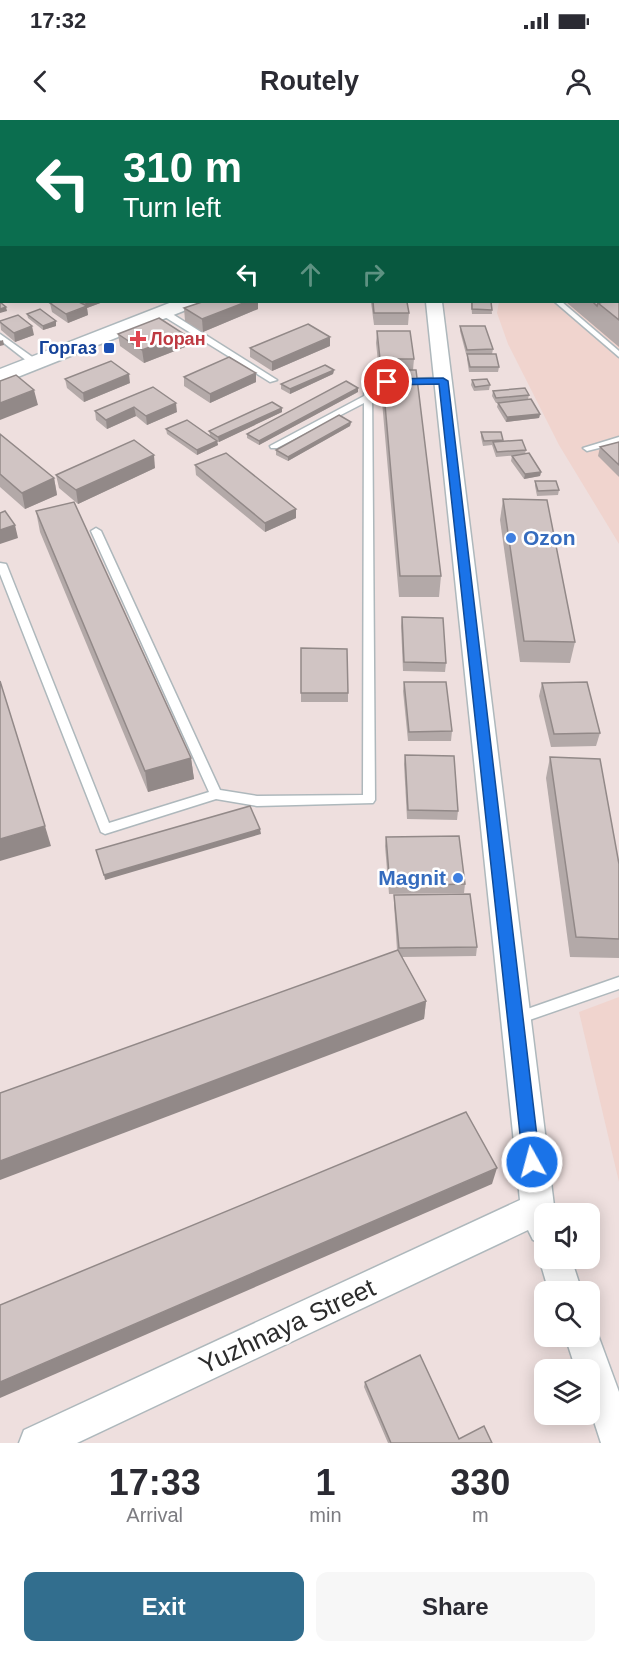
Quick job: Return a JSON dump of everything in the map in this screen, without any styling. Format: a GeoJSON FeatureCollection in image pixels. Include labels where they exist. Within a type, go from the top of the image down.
{"type":"FeatureCollection","features":[{"type":"Feature","properties":{"kind":"main road"},"geometry":{"type":"LineString","coordinates":[[0,377],[186,303]]}},
{"type":"Feature","properties":{"kind":"street"},"geometry":{"type":"LineString","coordinates":[[434,303],[514,1019],[539,1203]]}},
{"type":"Feature","properties":{"kind":"street","name":"Yuzhnaya Street"},"geometry":{"type":"LineString","coordinates":[[37,1443],[534,1222]]}},
{"type":"Feature","properties":{"kind":"street"},"geometry":{"type":"LineString","coordinates":[[586,1347],[619,1443]]}},
{"type":"Feature","properties":{"kind":"lane"},"geometry":{"type":"LineString","coordinates":[[559,303],[619,355]]}},
{"type":"Feature","properties":{"kind":"lane"},"geometry":{"type":"LineString","coordinates":[[163,312],[273,381]]}},
{"type":"Feature","properties":{"kind":"lane"},"geometry":{"type":"LineString","coordinates":[[0,336],[35,363]]}},
{"type":"Feature","properties":{"kind":"lane"},"geometry":{"type":"LineString","coordinates":[[2,566],[105,829],[216,794],[257,801],[369,800],[368,382],[443,381]]}},
{"type":"Feature","properties":{"kind":"lane"},"geometry":{"type":"LineString","coordinates":[[274,446],[368,397]]}},
{"type":"Feature","properties":{"kind":"lane"},"geometry":{"type":"LineString","coordinates":[[587,448],[619,440]]}},
{"type":"Feature","properties":{"kind":"lane"},"geometry":{"type":"LineString","coordinates":[[96,531],[216,794]]}},
{"type":"Feature","properties":{"kind":"lane"},"geometry":{"type":"LineString","coordinates":[[514,1019],[619,983]]}},
{"type":"Feature","properties":{"kind":"shaded area"},"geometry":{"type":"Polygon","coordinates":[[[499,303],[619,303],[619,544],[559,445],[508,344],[497,313],[499,303]]]}},
{"type":"Feature","properties":{"kind":"shaded area"},"geometry":{"type":"Polygon","coordinates":[[[619,997],[619,1182],[579,1012],[619,997]]]}},
{"type":"Feature","properties":{"kind":"building"},"geometry":{"type":"Polygon","coordinates":[[[50,303],[81,303],[87,306],[66,314],[50,303]]]}},
{"type":"Feature","properties":{"kind":"building"},"geometry":{"type":"Polygon","coordinates":[[[199,303],[243,303],[202,319],[184,308],[199,303]]]}},
{"type":"Feature","properties":{"kind":"building"},"geometry":{"type":"Polygon","coordinates":[[[373,303],[407,303],[409,313],[374,313],[373,303]]]}},
{"type":"Feature","properties":{"kind":"building"},"geometry":{"type":"Polygon","coordinates":[[[472,303],[491,303],[492,310],[472,309],[472,303]]]}},
{"type":"Feature","properties":{"kind":"building"},"geometry":{"type":"Polygon","coordinates":[[[598,303],[619,303],[619,320],[598,303]]]}},
{"type":"Feature","properties":{"kind":"building"},"geometry":{"type":"Polygon","coordinates":[[[40,309],[56,321],[43,326],[27,314],[40,309]]]}},
{"type":"Feature","properties":{"kind":"building"},"geometry":{"type":"Polygon","coordinates":[[[18,315],[32,326],[14,333],[0,322],[0,321],[18,315]]]}},
{"type":"Feature","properties":{"kind":"building"},"geometry":{"type":"Polygon","coordinates":[[[159,318],[184,334],[142,350],[118,334],[159,318]]]}},
{"type":"Feature","properties":{"kind":"building"},"geometry":{"type":"Polygon","coordinates":[[[308,324],[330,337],[272,362],[250,348],[308,324]]]}},
{"type":"Feature","properties":{"kind":"building"},"geometry":{"type":"Polygon","coordinates":[[[460,326],[485,326],[493,349],[467,350],[460,326]]]}},
{"type":"Feature","properties":{"kind":"building"},"geometry":{"type":"Polygon","coordinates":[[[377,331],[410,331],[414,359],[380,359],[377,331]]]}},
{"type":"Feature","properties":{"kind":"building"},"geometry":{"type":"Polygon","coordinates":[[[467,354],[496,354],[499,367],[470,367],[467,354]]]}},
{"type":"Feature","properties":{"kind":"building"},"geometry":{"type":"Polygon","coordinates":[[[229,357],[256,373],[210,394],[184,377],[229,357]]]}},
{"type":"Feature","properties":{"kind":"building"},"geometry":{"type":"Polygon","coordinates":[[[111,361],[129,374],[83,393],[65,379],[111,361]]]}},
{"type":"Feature","properties":{"kind":"building"},"geometry":{"type":"Polygon","coordinates":[[[325,365],[334,370],[290,389],[281,384],[325,365]]]}},
{"type":"Feature","properties":{"kind":"building"},"geometry":{"type":"Polygon","coordinates":[[[382,370],[416,370],[441,576],[400,576],[382,370]]]}},
{"type":"Feature","properties":{"kind":"building"},"geometry":{"type":"Polygon","coordinates":[[[16,375],[34,390],[0,403],[0,381],[16,375]]]}},
{"type":"Feature","properties":{"kind":"building"},"geometry":{"type":"Polygon","coordinates":[[[487,379],[490,385],[475,387],[472,380],[487,379]]]}},
{"type":"Feature","properties":{"kind":"building"},"geometry":{"type":"Polygon","coordinates":[[[346,381],[358,388],[259,441],[247,434],[346,381]]]}},
{"type":"Feature","properties":{"kind":"building"},"geometry":{"type":"Polygon","coordinates":[[[153,387],[176,403],[146,416],[134,407],[106,420],[95,411],[153,387]]]}},
{"type":"Feature","properties":{"kind":"building"},"geometry":{"type":"Polygon","coordinates":[[[525,388],[529,395],[496,398],[493,391],[525,388]]]}},
{"type":"Feature","properties":{"kind":"building"},"geometry":{"type":"Polygon","coordinates":[[[531,399],[540,414],[507,417],[498,403],[531,399]]]}},
{"type":"Feature","properties":{"kind":"building"},"geometry":{"type":"Polygon","coordinates":[[[272,402],[282,408],[218,437],[209,431],[272,402]]]}},
{"type":"Feature","properties":{"kind":"building"},"geometry":{"type":"Polygon","coordinates":[[[339,415],[351,422],[288,457],[276,450],[339,415]]]}},
{"type":"Feature","properties":{"kind":"building"},"geometry":{"type":"Polygon","coordinates":[[[187,420],[217,441],[197,450],[166,429],[187,420]]]}},
{"type":"Feature","properties":{"kind":"building"},"geometry":{"type":"Polygon","coordinates":[[[481,432],[501,432],[503,440],[484,441],[481,432]]]}},
{"type":"Feature","properties":{"kind":"building"},"geometry":{"type":"Polygon","coordinates":[[[0,434],[54,478],[22,493],[0,474],[0,434]]]}},
{"type":"Feature","properties":{"kind":"building"},"geometry":{"type":"Polygon","coordinates":[[[134,440],[154,455],[76,490],[56,475],[134,440]]]}},
{"type":"Feature","properties":{"kind":"building"},"geometry":{"type":"Polygon","coordinates":[[[522,440],[526,450],[497,452],[493,442],[522,440]]]}},
{"type":"Feature","properties":{"kind":"building"},"geometry":{"type":"Polygon","coordinates":[[[619,442],[619,465],[600,447],[619,442]]]}},
{"type":"Feature","properties":{"kind":"building"},"geometry":{"type":"Polygon","coordinates":[[[226,453],[296,509],[265,523],[195,465],[226,453]]]}},
{"type":"Feature","properties":{"kind":"building"},"geometry":{"type":"Polygon","coordinates":[[[529,453],[541,472],[525,474],[512,456],[529,453]]]}},
{"type":"Feature","properties":{"kind":"building"},"geometry":{"type":"Polygon","coordinates":[[[535,481],[556,481],[559,490],[538,491],[535,481]]]}},
{"type":"Feature","properties":{"kind":"building"},"geometry":{"type":"Polygon","coordinates":[[[503,499],[547,500],[575,642],[524,641],[503,499]]]}},
{"type":"Feature","properties":{"kind":"building"},"geometry":{"type":"Polygon","coordinates":[[[74,502],[191,758],[145,771],[36,511],[74,502]]]}},
{"type":"Feature","properties":{"kind":"building"},"geometry":{"type":"Polygon","coordinates":[[[5,511],[15,525],[0,530],[0,513],[5,511]]]}},
{"type":"Feature","properties":{"kind":"building"},"geometry":{"type":"Polygon","coordinates":[[[402,617],[443,618],[446,663],[404,662],[402,617]]]}},
{"type":"Feature","properties":{"kind":"building"},"geometry":{"type":"Polygon","coordinates":[[[301,648],[347,649],[348,693],[301,693],[301,648]]]}},
{"type":"Feature","properties":{"kind":"building"},"geometry":{"type":"Polygon","coordinates":[[[0,681],[45,826],[0,839],[0,681]]]}},
{"type":"Feature","properties":{"kind":"building"},"geometry":{"type":"Polygon","coordinates":[[[404,682],[446,682],[452,731],[409,732],[404,682]]]}},
{"type":"Feature","properties":{"kind":"building"},"geometry":{"type":"Polygon","coordinates":[[[587,682],[600,733],[554,734],[542,683],[587,682]]]}},
{"type":"Feature","properties":{"kind":"building"},"geometry":{"type":"Polygon","coordinates":[[[405,755],[454,756],[458,811],[408,810],[405,755]]]}},
{"type":"Feature","properties":{"kind":"building"},"geometry":{"type":"Polygon","coordinates":[[[550,757],[600,759],[619,864],[619,939],[576,937],[550,757]]]}},
{"type":"Feature","properties":{"kind":"building"},"geometry":{"type":"Polygon","coordinates":[[[250,806],[260,829],[104,875],[96,850],[250,806]]]}},
{"type":"Feature","properties":{"kind":"building"},"geometry":{"type":"Polygon","coordinates":[[[459,836],[465,884],[390,886],[386,837],[459,836]]]}},
{"type":"Feature","properties":{"kind":"building"},"geometry":{"type":"Polygon","coordinates":[[[470,894],[477,947],[399,948],[394,895],[470,894]]]}},
{"type":"Feature","properties":{"kind":"building"},"geometry":{"type":"Polygon","coordinates":[[[398,950],[426,1001],[0,1161],[0,1093],[398,950]]]}},
{"type":"Feature","properties":{"kind":"building"},"geometry":{"type":"Polygon","coordinates":[[[466,1112],[497,1168],[0,1382],[0,1305],[466,1112]]]}},
{"type":"Feature","properties":{"kind":"building"},"geometry":{"type":"Polygon","coordinates":[[[420,1355],[459,1439],[484,1426],[492,1443],[391,1443],[365,1382],[420,1355]]]}},
{"type":"Feature","properties":{"kind":"place","name":"Лоран"},"geometry":{"type":"Point","coordinates":[138,339]}},
{"type":"Feature","properties":{"kind":"place","name":"Горгаз"},"geometry":{"type":"Point","coordinates":[109,348]}},
{"type":"Feature","properties":{"kind":"place","name":"Ozon"},"geometry":{"type":"Point","coordinates":[511,538]}},
{"type":"Feature","properties":{"kind":"place","name":"Magnit"},"geometry":{"type":"Point","coordinates":[458,878]}},
{"type":"Feature","properties":{"kind":"route"},"geometry":{"type":"LineString","coordinates":[[387,382],[443,381],[532,1162]]}}]}
